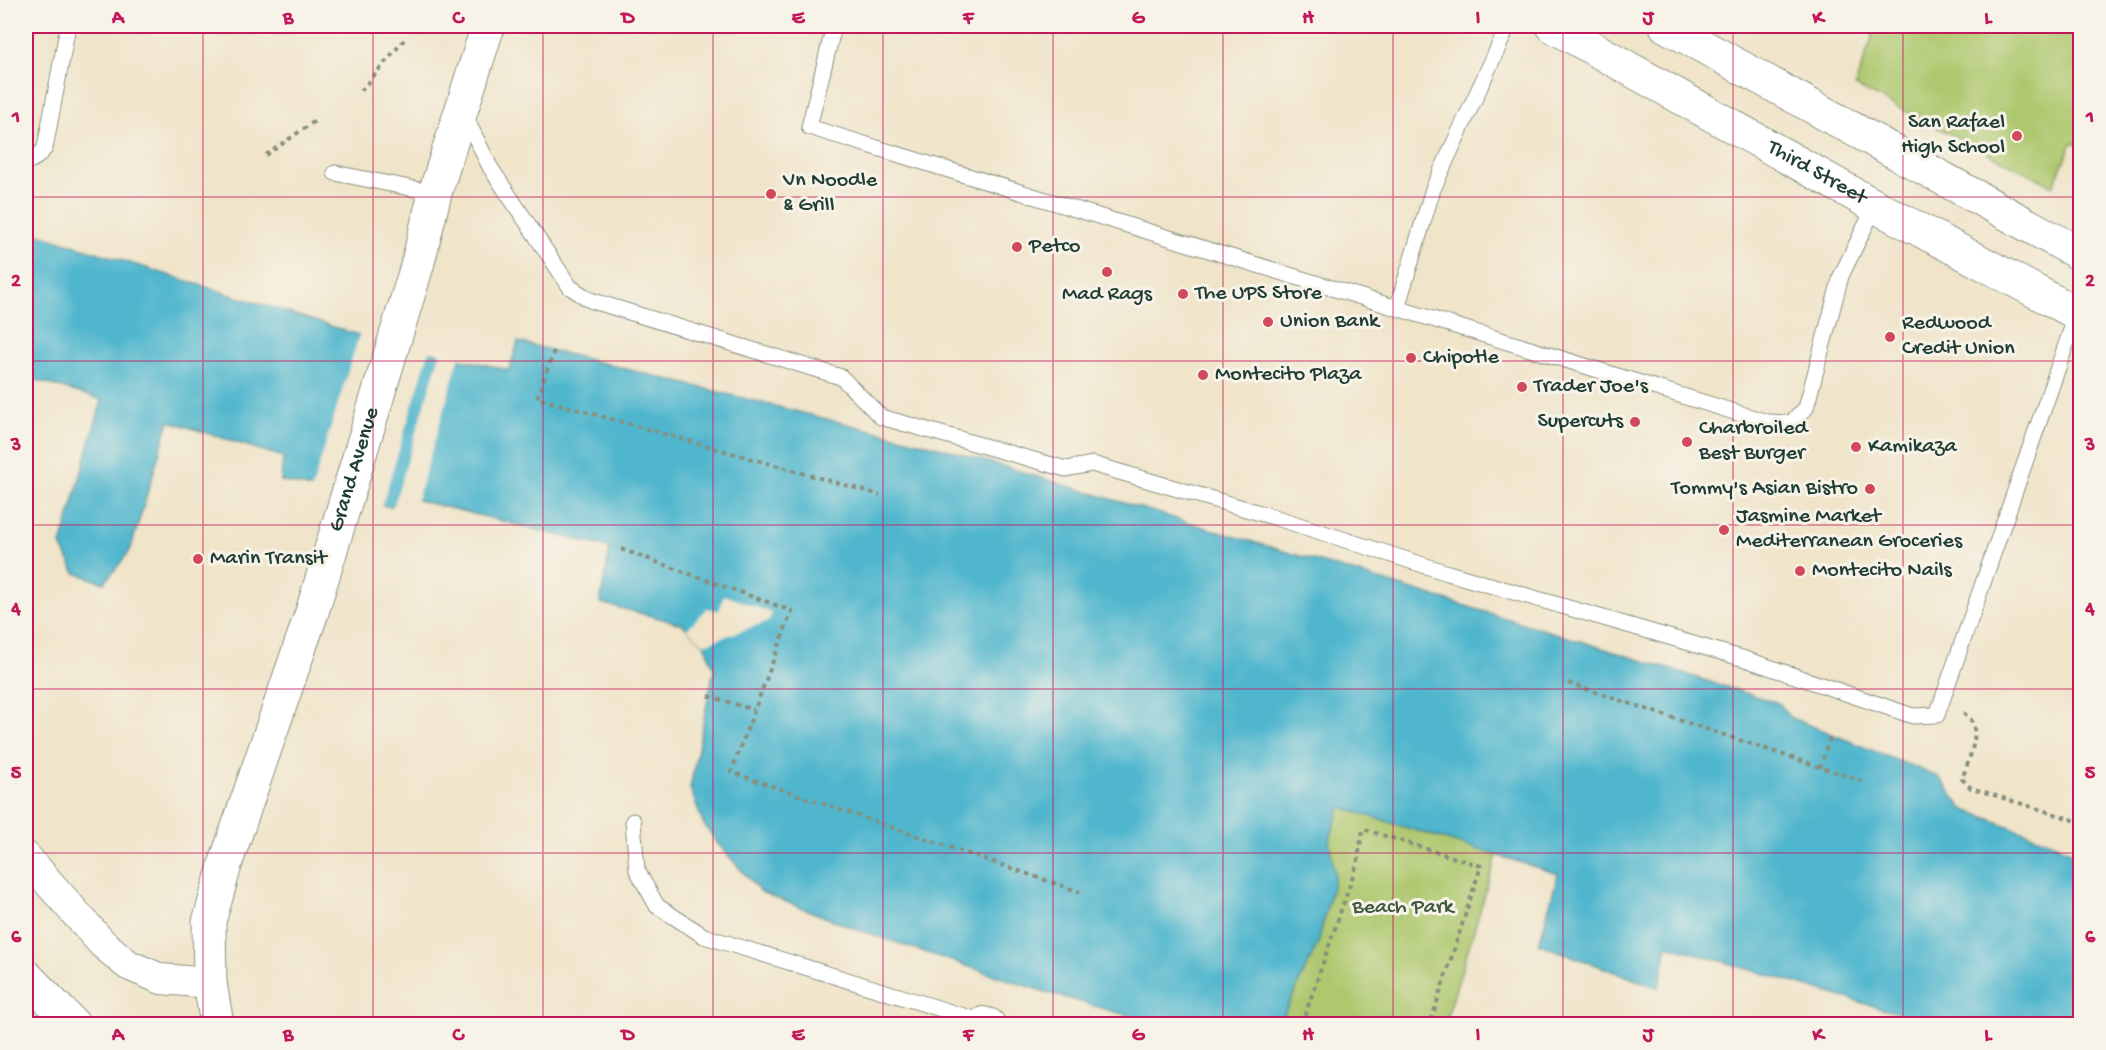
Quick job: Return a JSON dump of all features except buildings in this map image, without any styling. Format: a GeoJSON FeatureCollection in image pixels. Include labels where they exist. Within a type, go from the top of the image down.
{"type":"FeatureCollection","features":[{"type":"Feature","properties":{"kind":"main road","name":"Grand Avenue"},"geometry":{"type":"LineString","coordinates":[[217,1024],[210,983],[209,922],[225,862],[312,612],[417,266],[435,193],[488,26]]}},
{"type":"Feature","properties":{"kind":"main road","name":"Third Street"},"geometry":{"type":"LineString","coordinates":[[1553,26],[1875,206],[2079,314]]}},
{"type":"Feature","properties":{"kind":"main road"},"geometry":{"type":"LineString","coordinates":[[1666,26],[2080,255]]}},
{"type":"Feature","properties":{"kind":"main road"},"geometry":{"type":"LineString","coordinates":[[26,976],[73,1024]]}},
{"type":"Feature","properties":{"kind":"street"},"geometry":{"type":"LineString","coordinates":[[26,858],[102,944],[128,965],[161,979],[210,983]]}},
{"type":"Feature","properties":{"kind":"lane"},"geometry":{"type":"LineString","coordinates":[[26,161],[40,155],[45,148],[68,26]]}},
{"type":"Feature","properties":{"kind":"lane"},"geometry":{"type":"LineString","coordinates":[[834,26],[809,127],[1767,422],[1791,423],[1806,408],[1841,276],[1875,206]]}},
{"type":"Feature","properties":{"kind":"lane"},"geometry":{"type":"LineString","coordinates":[[1397,308],[1433,189],[1508,26]]}},
{"type":"Feature","properties":{"kind":"lane"},"geometry":{"type":"LineString","coordinates":[[462,109],[490,167],[570,287],[590,300],[841,377],[881,417],[1066,469],[1092,464],[1277,518],[1448,573],[1745,660],[1913,716],[1939,708],[2079,314]]}},
{"type":"Feature","properties":{"kind":"lane"},"geometry":{"type":"LineString","coordinates":[[335,174],[435,193]]}},
{"type":"Feature","properties":{"kind":"lane"},"geometry":{"type":"LineString","coordinates":[[633,821],[637,870],[657,906],[704,936],[986,1023]]}},
{"type":"Feature","properties":{"kind":"path"},"geometry":{"type":"LineString","coordinates":[[361,91],[404,40]]}},
{"type":"Feature","properties":{"kind":"path"},"geometry":{"type":"LineString","coordinates":[[266,155],[315,121]]}},
{"type":"Feature","properties":{"kind":"path"},"geometry":{"type":"LineString","coordinates":[[554,351],[537,398],[880,495]]}},
{"type":"Feature","properties":{"kind":"path"},"geometry":{"type":"LineString","coordinates":[[621,549],[792,611],[731,772],[1080,892]]}},
{"type":"Feature","properties":{"kind":"path"},"geometry":{"type":"LineString","coordinates":[[1568,683],[1865,782]]}},
{"type":"Feature","properties":{"kind":"path"},"geometry":{"type":"LineString","coordinates":[[709,696],[754,710]]}},
{"type":"Feature","properties":{"kind":"path"},"geometry":{"type":"LineString","coordinates":[[1939,708],[1970,716],[1974,727],[1973,742],[1962,779],[1971,789],[2080,822]]}},
{"type":"Feature","properties":{"kind":"path"},"geometry":{"type":"LineString","coordinates":[[1820,768],[1831,734]]}},
{"type":"Feature","properties":{"kind":"path"},"geometry":{"type":"LineString","coordinates":[[1302,1024],[1357,864],[1363,829],[1481,866],[1430,1024]]}},
{"type":"Feature","properties":{"kind":"path"},"geometry":{"type":"LineString","coordinates":[[1303,1018],[1322,1024]]}},
{"type":"Feature","properties":{"kind":"green space","name":"San Rafael High School"},"geometry":{"type":"Polygon","coordinates":[[[1876,26],[2080,26],[2080,146],[2072,143],[2053,186],[1855,86],[1876,26]]]}},
{"type":"Feature","properties":{"kind":"green space","name":"Beach Park"},"geometry":{"type":"Polygon","coordinates":[[[1340,807],[1497,855],[1445,1024],[1287,1024],[1283,1016],[1318,943],[1335,875],[1329,842],[1340,807]]]}},
{"type":"Feature","properties":{"kind":"water"},"geometry":{"type":"Polygon","coordinates":[[[26,230],[362,336],[509,370],[518,342],[939,447],[1545,630],[1780,704],[1789,717],[1939,777],[1963,809],[2051,842],[2080,856],[2080,1024],[1934,1024],[1667,945],[1659,988],[1539,944],[1558,874],[1340,807],[1329,842],[1335,875],[1318,943],[1283,1016],[1276,1024],[1157,1024],[1045,992],[861,931],[761,892],[718,844],[703,823],[690,788],[714,669],[704,644],[682,624],[600,603],[610,548],[405,497],[390,507],[281,481],[283,457],[169,421],[130,551],[104,583],[75,573],[61,545],[102,400],[26,377],[26,230]]]}},
{"type":"Feature","properties":{"kind":"pier"},"geometry":{"type":"Polygon","coordinates":[[[360,332],[430,348],[381,508],[311,492],[360,332]]]}},
{"type":"Feature","properties":{"kind":"pier"},"geometry":{"type":"Polygon","coordinates":[[[441,351],[460,355],[416,503],[406,500],[393,508],[441,351]]]}},
{"type":"Feature","properties":{"kind":"pier"},"geometry":{"type":"Polygon","coordinates":[[[724,595],[772,613],[769,621],[704,644],[687,629],[707,608],[719,611],[724,595]]]}},
{"type":"Feature","properties":{"kind":"place","name":"San Rafael High School"},"geometry":{"type":"Point","coordinates":[2017,136]}},
{"type":"Feature","properties":{"kind":"place","name":"Vn Noodle & Grill"},"geometry":{"type":"Point","coordinates":[771,194]}},
{"type":"Feature","properties":{"kind":"place","name":"Petco"},"geometry":{"type":"Point","coordinates":[1017,247]}},
{"type":"Feature","properties":{"kind":"place","name":"Mad Rags"},"geometry":{"type":"Point","coordinates":[1107,272]}},
{"type":"Feature","properties":{"kind":"place","name":"The UPS Store"},"geometry":{"type":"Point","coordinates":[1183,294]}},
{"type":"Feature","properties":{"kind":"place","name":"Union Bank"},"geometry":{"type":"Point","coordinates":[1268,322]}},
{"type":"Feature","properties":{"kind":"place","name":"Redwood Credit Union"},"geometry":{"type":"Point","coordinates":[1890,337]}},
{"type":"Feature","properties":{"kind":"place","name":"Chipotle"},"geometry":{"type":"Point","coordinates":[1411,358]}},
{"type":"Feature","properties":{"kind":"place","name":"Montecito Plaza"},"geometry":{"type":"Point","coordinates":[1203,375]}},
{"type":"Feature","properties":{"kind":"place","name":"Trader Joe's"},"geometry":{"type":"Point","coordinates":[1522,387]}},
{"type":"Feature","properties":{"kind":"place","name":"Supercuts"},"geometry":{"type":"Point","coordinates":[1635,422]}},
{"type":"Feature","properties":{"kind":"place","name":"Charbroiled Best Burger"},"geometry":{"type":"Point","coordinates":[1687,442]}},
{"type":"Feature","properties":{"kind":"place","name":"Kamikaza"},"geometry":{"type":"Point","coordinates":[1856,447]}},
{"type":"Feature","properties":{"kind":"place","name":"Tommy's Asian Bistro"},"geometry":{"type":"Point","coordinates":[1870,489]}},
{"type":"Feature","properties":{"kind":"place","name":"Jasmine Market Mediterranean Groceries"},"geometry":{"type":"Point","coordinates":[1724,530]}},
{"type":"Feature","properties":{"kind":"place","name":"Marin Transit"},"geometry":{"type":"Point","coordinates":[198,559]}},
{"type":"Feature","properties":{"kind":"place","name":"Montecito Nails"},"geometry":{"type":"Point","coordinates":[1800,571]}}]}
